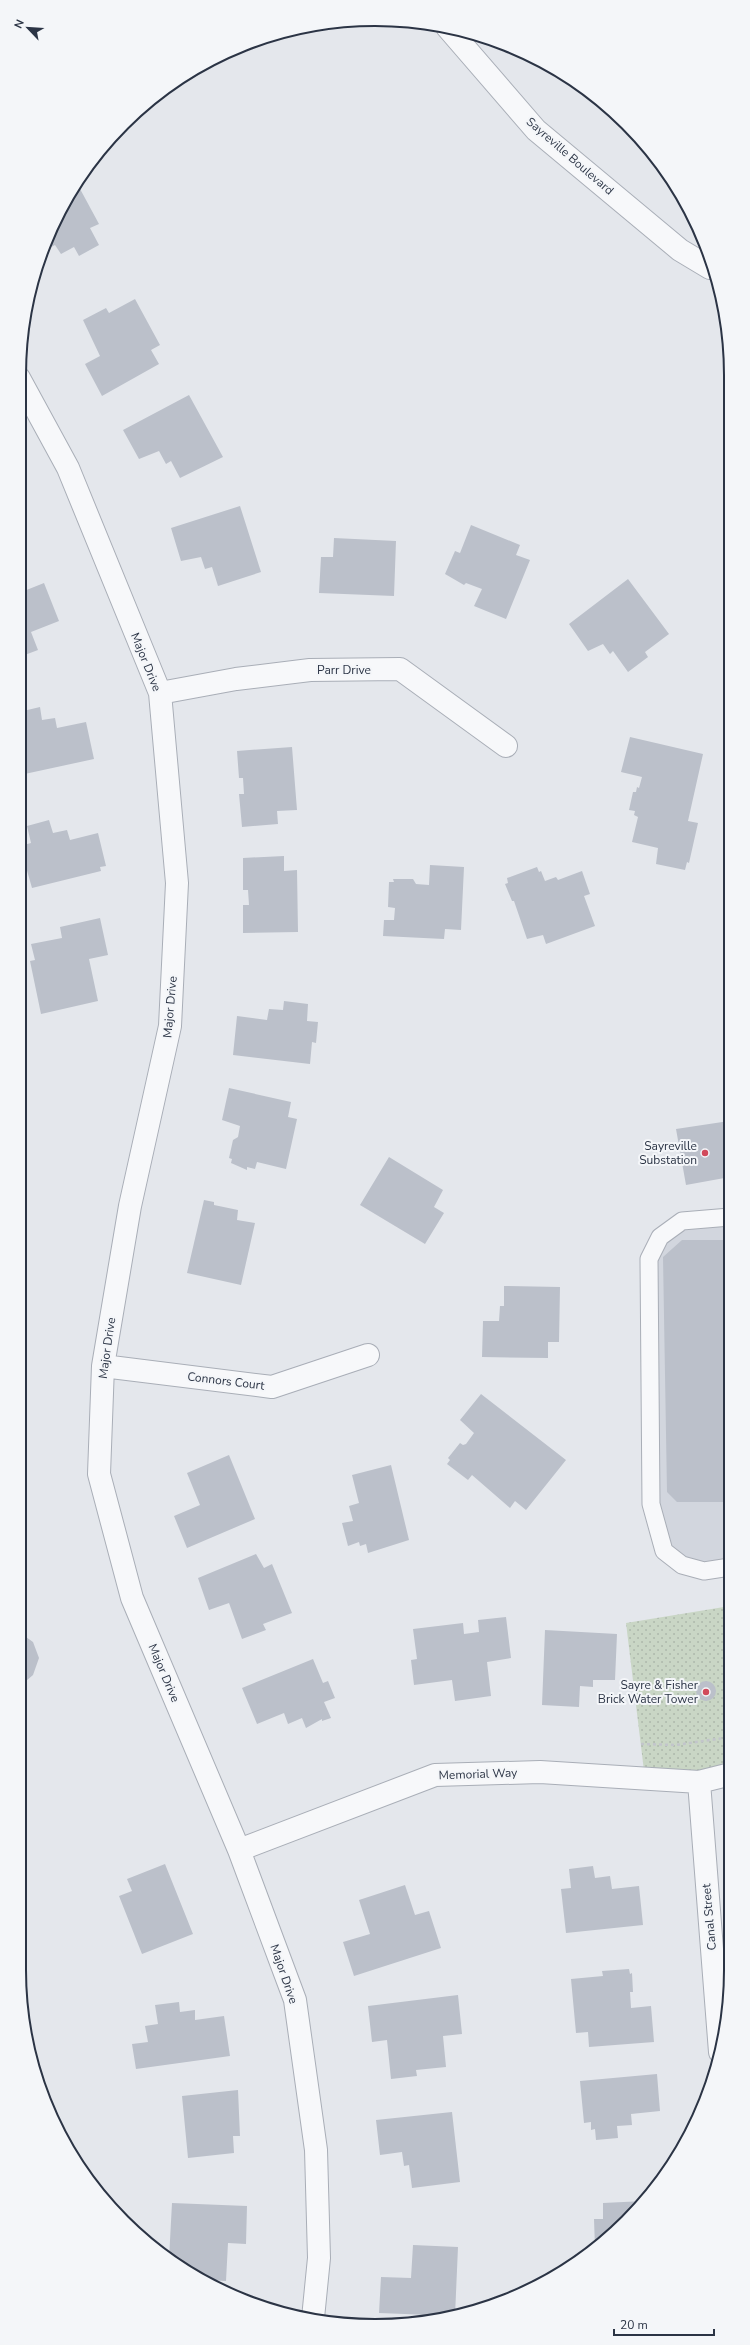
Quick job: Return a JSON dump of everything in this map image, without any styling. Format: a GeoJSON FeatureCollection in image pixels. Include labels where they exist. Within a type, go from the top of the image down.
{"type":"FeatureCollection","features":[{"type":"Feature","properties":{"kind":"street","name":"Sayreville Boulevard"},"geometry":{"type":"LineString","coordinates":[[454,36],[536,130],[680,250],[706,265]]}},
{"type":"Feature","properties":{"kind":"street","name":"Major Drive"},"geometry":{"type":"LineString","coordinates":[[26,391],[68,468],[160,693],[177,883],[170,1026],[130,1206],[103,1366],[99,1474],[132,1598],[239,1850],[295,2000],[316,2150],[319,2258],[313,2313]]}},
{"type":"Feature","properties":{"kind":"street","name":"Parr Drive"},"geometry":{"type":"LineString","coordinates":[[160,693],[236,679],[310,670],[400,669],[506,746]]}},
{"type":"Feature","properties":{"kind":"street","name":"Connors Court"},"geometry":{"type":"LineString","coordinates":[[103,1366],[272,1387],[368,1355]]}},
{"type":"Feature","properties":{"kind":"street","name":"Memorial Way"},"geometry":{"type":"LineString","coordinates":[[239,1850],[435,1775],[540,1772],[698,1782],[724,1776]]}},
{"type":"Feature","properties":{"kind":"street","name":"Canal Street"},"geometry":{"type":"LineString","coordinates":[[698,1782],[718,2031]]}},
{"type":"Feature","properties":{"kind":"lane"},"geometry":{"type":"LineString","coordinates":[[724,1218],[682,1222],[660,1237],[649,1259],[651,1504],[664,1551],[682,1565],[704,1571],[724,1568]]}},
{"type":"Feature","properties":{"kind":"path"},"geometry":{"type":"LineString","coordinates":[[641,1744],[676,1745],[724,1738]]}},
{"type":"Feature","properties":{"kind":"shaded area"},"geometry":{"type":"Polygon","coordinates":[[[724,1218],[724,1568],[704,1571],[664,1551],[651,1504],[649,1259],[682,1221],[724,1218]]]}},
{"type":"Feature","properties":{"kind":"green space"},"geometry":{"type":"Polygon","coordinates":[[[724,1607],[724,1774],[645,1779],[626,1623],[724,1607]]]}},
{"type":"Feature","properties":{"kind":"building"},"geometry":{"type":"Polygon","coordinates":[[[80,189],[99,224],[90,228],[99,245],[79,256],[74,247],[61,254],[55,245],[51,247],[62,221],[80,189]]]}},
{"type":"Feature","properties":{"kind":"building"},"geometry":{"type":"Polygon","coordinates":[[[135,299],[160,345],[151,350],[159,364],[102,396],[85,364],[100,356],[83,320],[106,308],[109,313],[135,299]]]}},
{"type":"Feature","properties":{"kind":"building"},"geometry":{"type":"Polygon","coordinates":[[[189,395],[223,457],[180,478],[171,461],[166,464],[159,451],[139,459],[123,430],[189,395]]]}},
{"type":"Feature","properties":{"kind":"building"},"geometry":{"type":"Polygon","coordinates":[[[240,506],[261,572],[218,586],[212,567],[205,569],[201,557],[181,561],[171,528],[240,506]]]}},
{"type":"Feature","properties":{"kind":"building"},"geometry":{"type":"Polygon","coordinates":[[[471,525],[520,545],[516,555],[530,560],[506,619],[474,606],[482,589],[466,583],[464,585],[445,574],[455,551],[460,553],[471,525]]]}},
{"type":"Feature","properties":{"kind":"building"},"geometry":{"type":"Polygon","coordinates":[[[334,538],[396,541],[394,596],[319,593],[321,557],[333,557],[334,538]]]}},
{"type":"Feature","properties":{"kind":"building"},"geometry":{"type":"Polygon","coordinates":[[[628,579],[669,634],[645,652],[648,657],[628,672],[613,651],[610,654],[603,644],[588,651],[569,624],[628,579]]]}},
{"type":"Feature","properties":{"kind":"building"},"geometry":{"type":"Polygon","coordinates":[[[44,583],[59,621],[31,632],[38,650],[26,654],[26,590],[44,583]]]}},
{"type":"Feature","properties":{"kind":"building"},"geometry":{"type":"Polygon","coordinates":[[[40,707],[42,720],[55,718],[57,728],[86,722],[94,759],[26,774],[26,710],[40,707]]]}},
{"type":"Feature","properties":{"kind":"building"},"geometry":{"type":"Polygon","coordinates":[[[630,737],[703,754],[688,821],[698,823],[689,863],[687,862],[685,870],[656,864],[658,848],[632,842],[638,817],[634,815],[635,811],[629,810],[633,792],[636,792],[637,787],[639,788],[642,777],[621,772],[630,737]]]}},
{"type":"Feature","properties":{"kind":"building"},"geometry":{"type":"Polygon","coordinates":[[[292,747],[297,810],[277,811],[278,824],[242,827],[239,794],[244,794],[243,778],[239,778],[237,751],[292,747]]]}},
{"type":"Feature","properties":{"kind":"building"},"geometry":{"type":"Polygon","coordinates":[[[49,820],[53,833],[67,830],[70,840],[98,833],[106,866],[100,867],[101,871],[32,888],[26,867],[26,844],[31,843],[27,826],[49,820]]]}},
{"type":"Feature","properties":{"kind":"building"},"geometry":{"type":"Polygon","coordinates":[[[284,856],[284,871],[297,870],[298,932],[243,933],[243,905],[249,905],[248,890],[243,890],[243,858],[284,856]]]}},
{"type":"Feature","properties":{"kind":"building"},"geometry":{"type":"Polygon","coordinates":[[[430,865],[464,867],[461,930],[445,929],[444,939],[383,936],[384,920],[394,920],[395,908],[388,907],[389,882],[394,882],[393,879],[413,879],[416,884],[429,885],[430,865]]]}},
{"type":"Feature","properties":{"kind":"building"},"geometry":{"type":"Polygon","coordinates":[[[537,867],[539,872],[541,871],[545,881],[556,877],[558,880],[582,871],[590,894],[584,896],[595,926],[546,944],[543,935],[527,939],[514,901],[512,901],[505,884],[508,883],[507,878],[537,867]]]}},
{"type":"Feature","properties":{"kind":"building"},"geometry":{"type":"Polygon","coordinates":[[[100,918],[108,955],[89,959],[98,1001],[41,1014],[30,961],[35,960],[31,944],[62,938],[60,927],[100,918]]]}},
{"type":"Feature","properties":{"kind":"building"},"geometry":{"type":"Polygon","coordinates":[[[284,1001],[308,1004],[307,1021],[318,1022],[316,1043],[312,1042],[310,1064],[233,1055],[237,1016],[267,1020],[269,1009],[283,1010],[284,1001]]]}},
{"type":"Feature","properties":{"kind":"building"},"geometry":{"type":"Polygon","coordinates":[[[229,1088],[291,1102],[288,1117],[297,1119],[286,1169],[257,1162],[255,1169],[247,1167],[247,1170],[231,1163],[232,1159],[229,1158],[233,1140],[238,1137],[240,1126],[222,1120],[229,1088]]]}},
{"type":"Feature","properties":{"kind":"building","name":"Sayreville Substation"},"geometry":{"type":"Polygon","coordinates":[[[724,1122],[724,1178],[686,1185],[676,1129],[724,1122]]]}},
{"type":"Feature","properties":{"kind":"building"},"geometry":{"type":"Polygon","coordinates":[[[389,1157],[443,1190],[434,1207],[444,1213],[425,1244],[360,1205],[389,1157]]]}},
{"type":"Feature","properties":{"kind":"building"},"geometry":{"type":"Polygon","coordinates":[[[204,1200],[214,1202],[214,1205],[238,1210],[237,1220],[255,1223],[241,1285],[187,1273],[204,1200]]]}},
{"type":"Feature","properties":{"kind":"building"},"geometry":{"type":"Polygon","coordinates":[[[682,1240],[724,1240],[724,1502],[677,1502],[667,1492],[663,1257],[682,1240]]]}},
{"type":"Feature","properties":{"kind":"building"},"geometry":{"type":"Polygon","coordinates":[[[504,1286],[560,1287],[559,1342],[548,1342],[548,1358],[482,1357],[483,1321],[499,1321],[500,1306],[504,1306],[504,1286]]]}},
{"type":"Feature","properties":{"kind":"building"},"geometry":{"type":"Polygon","coordinates":[[[481,1394],[566,1460],[526,1510],[515,1501],[510,1508],[472,1475],[468,1480],[447,1464],[450,1460],[448,1458],[460,1443],[463,1445],[466,1444],[474,1433],[460,1420],[481,1394]]]}},
{"type":"Feature","properties":{"kind":"building"},"geometry":{"type":"Polygon","coordinates":[[[229,1455],[255,1519],[187,1548],[174,1516],[200,1505],[187,1473],[229,1455]]]}},
{"type":"Feature","properties":{"kind":"building"},"geometry":{"type":"Polygon","coordinates":[[[391,1465],[409,1540],[368,1553],[366,1544],[360,1546],[359,1542],[348,1546],[342,1523],[353,1521],[349,1506],[359,1503],[352,1475],[391,1465]]]}},
{"type":"Feature","properties":{"kind":"building"},"geometry":{"type":"Polygon","coordinates":[[[256,1554],[264,1568],[272,1564],[292,1613],[263,1624],[266,1630],[242,1639],[229,1603],[209,1610],[198,1578],[256,1554]]]}},
{"type":"Feature","properties":{"kind":"building"},"geometry":{"type":"Polygon","coordinates":[[[506,1617],[511,1658],[487,1662],[491,1696],[455,1701],[452,1680],[414,1685],[411,1660],[417,1659],[413,1629],[463,1623],[464,1634],[479,1632],[478,1620],[506,1617]]]}},
{"type":"Feature","properties":{"kind":"building"},"geometry":{"type":"Polygon","coordinates":[[[545,1630],[617,1634],[615,1680],[593,1680],[593,1687],[580,1686],[579,1707],[542,1705],[545,1630]]]}},
{"type":"Feature","properties":{"kind":"building"},"geometry":{"type":"Polygon","coordinates":[[[26,1637],[33,1642],[39,1658],[33,1675],[26,1681],[26,1637]]]}},
{"type":"Feature","properties":{"kind":"building"},"geometry":{"type":"Polygon","coordinates":[[[313,1659],[323,1683],[328,1681],[335,1698],[324,1702],[331,1718],[322,1721],[322,1719],[306,1728],[302,1718],[288,1724],[284,1713],[257,1724],[242,1688],[313,1659]]]}},
{"type":"Feature","properties":{"kind":"building","name":"Sayre & Fisher Brick Water Tower"},"geometry":{"type":"Polygon","coordinates":[[[702,1681],[710,1681],[716,1687],[716,1695],[710,1701],[702,1701],[696,1695],[696,1687],[702,1681]]]}},
{"type":"Feature","properties":{"kind":"building"},"geometry":{"type":"Polygon","coordinates":[[[165,1864],[193,1934],[142,1954],[119,1896],[132,1891],[127,1879],[165,1864]]]}},
{"type":"Feature","properties":{"kind":"building"},"geometry":{"type":"Polygon","coordinates":[[[593,1866],[595,1878],[610,1876],[612,1889],[639,1886],[643,1925],[566,1933],[561,1889],[571,1888],[569,1869],[593,1866]]]}},
{"type":"Feature","properties":{"kind":"building"},"geometry":{"type":"Polygon","coordinates":[[[405,1885],[415,1915],[429,1911],[441,1948],[354,1976],[343,1942],[370,1934],[359,1900],[405,1885]]]}},
{"type":"Feature","properties":{"kind":"building"},"geometry":{"type":"Polygon","coordinates":[[[629,1969],[630,1974],[632,1973],[633,1992],[630,1992],[631,2008],[651,2006],[654,2042],[589,2047],[588,2032],[576,2033],[571,1979],[603,1976],[602,1971],[629,1969]]]}},
{"type":"Feature","properties":{"kind":"building"},"geometry":{"type":"Polygon","coordinates":[[[458,1995],[462,2034],[443,2036],[446,2067],[416,2070],[417,2076],[391,2079],[387,2040],[372,2042],[368,2006],[458,1995]]]}},
{"type":"Feature","properties":{"kind":"building"},"geometry":{"type":"Polygon","coordinates":[[[179,2002],[180,2012],[195,2010],[195,2020],[224,2016],[230,2056],[136,2069],[132,2044],[148,2042],[145,2026],[158,2024],[155,2005],[179,2002]]]}},
{"type":"Feature","properties":{"kind":"building"},"geometry":{"type":"Polygon","coordinates":[[[657,2074],[660,2111],[631,2114],[632,2125],[617,2126],[618,2138],[596,2140],[595,2129],[591,2130],[591,2122],[584,2123],[580,2081],[657,2074]]]}},
{"type":"Feature","properties":{"kind":"building"},"geometry":{"type":"Polygon","coordinates":[[[238,2090],[240,2136],[233,2136],[234,2153],[188,2158],[182,2096],[238,2090]]]}},
{"type":"Feature","properties":{"kind":"building"},"geometry":{"type":"Polygon","coordinates":[[[452,2112],[460,2182],[412,2188],[409,2165],[404,2166],[402,2152],[380,2155],[376,2120],[452,2112]]]}},
{"type":"Feature","properties":{"kind":"building"},"geometry":{"type":"Polygon","coordinates":[[[636,2201],[622,2217],[595,2241],[594,2219],[603,2219],[603,2203],[636,2201]]]}},
{"type":"Feature","properties":{"kind":"building"},"geometry":{"type":"Polygon","coordinates":[[[172,2203],[247,2206],[246,2244],[228,2243],[226,2281],[216,2281],[200,2272],[169,2252],[172,2203]]]}},
{"type":"Feature","properties":{"kind":"building"},"geometry":{"type":"Polygon","coordinates":[[[413,2245],[458,2247],[455,2309],[427,2315],[379,2313],[381,2277],[411,2278],[413,2245]]]}},
{"type":"Feature","properties":{"kind":"place","name":"Sayreville Substation"},"geometry":{"type":"Point","coordinates":[705,1153]}},
{"type":"Feature","properties":{"kind":"place","name":"Sayre & Fisher Brick Water Tower"},"geometry":{"type":"Point","coordinates":[706,1692]}}]}
